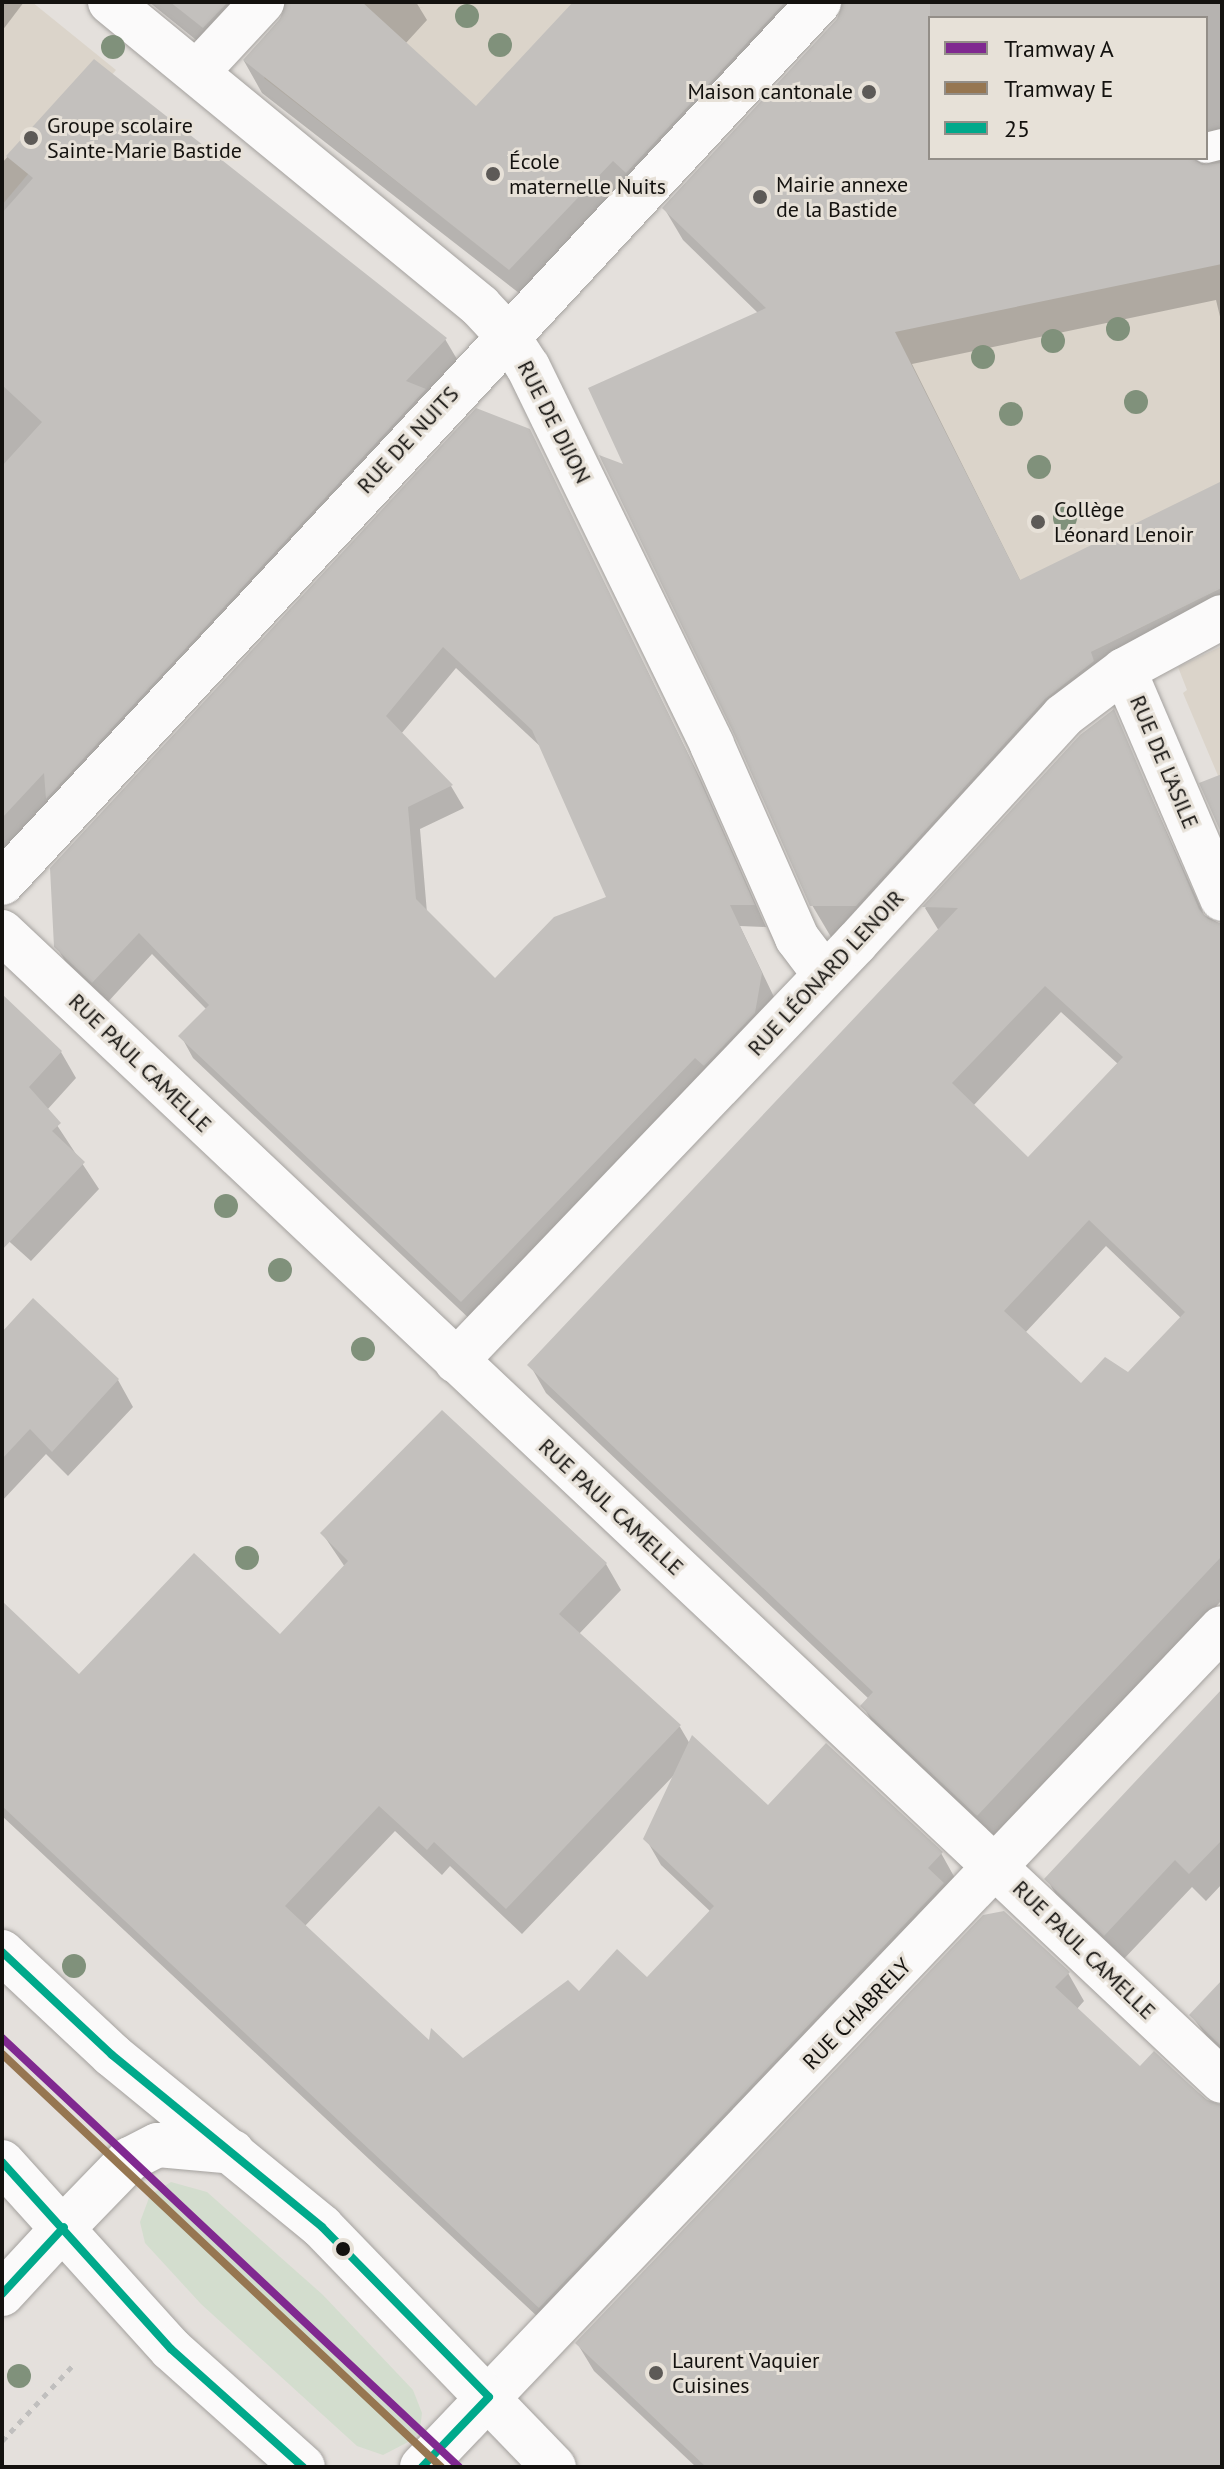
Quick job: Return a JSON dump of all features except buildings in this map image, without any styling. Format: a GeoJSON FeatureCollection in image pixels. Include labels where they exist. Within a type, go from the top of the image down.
{"type":"FeatureCollection","features":[{"type":"Feature","properties":{"kind":"street","name":"RUE DE DIJON"},"geometry":{"type":"LineString","coordinates":[[110,2],[480,306],[507,335],[528,367],[705,731],[797,938],[825,975]]}},
{"type":"Feature","properties":{"kind":"street"},"geometry":{"type":"LineString","coordinates":[[197,72],[262,2]]}},
{"type":"Feature","properties":{"kind":"street","name":"RUE DE NUITS"},"geometry":{"type":"LineString","coordinates":[[2,883],[819,2]]}},
{"type":"Feature","properties":{"kind":"street","name":"RUE LÉONARD LENOIR"},"geometry":{"type":"LineString","coordinates":[[456,1361],[825,975],[1063,716],[1124,670],[1222,617]]}},
{"type":"Feature","properties":{"kind":"street","name":"RUE DE L'ASILE"},"geometry":{"type":"LineString","coordinates":[[1124,670],[1222,899]]}},
{"type":"Feature","properties":{"kind":"street","name":"RUE PAUL CAMELLE"},"geometry":{"type":"LineString","coordinates":[[2,932],[1222,2081]]}},
{"type":"Feature","properties":{"kind":"street","name":"RUE CHABRELY"},"geometry":{"type":"LineString","coordinates":[[422,2467],[1222,1628]]}},
{"type":"Feature","properties":{"kind":"street"},"geometry":{"type":"LineString","coordinates":[[2,1952],[112,2055],[322,2227],[554,2467]]}},
{"type":"Feature","properties":{"kind":"street"},"geometry":{"type":"LineString","coordinates":[[2,2294],[130,2159],[158,2145],[233,2152]]}},
{"type":"Feature","properties":{"kind":"street"},"geometry":{"type":"LineString","coordinates":[[2,2162],[64,2227],[171,2349],[303,2467]]}},
{"type":"Feature","properties":{"kind":"path"},"geometry":{"type":"LineString","coordinates":[[2,2441],[75,2363]]}},
{"type":"Feature","properties":{"kind":"shaded area","name":"Groupe scolaire Sainte-Marie Bastide"},"geometry":{"type":"Polygon","coordinates":[[[2,2],[32,2],[116,70],[2,205],[2,2]]]}},
{"type":"Feature","properties":{"kind":"shaded area","name":"École maternelle Nuits"},"geometry":{"type":"Polygon","coordinates":[[[334,2],[763,2],[509,269],[264,78],[334,2]]]}},
{"type":"Feature","properties":{"kind":"shaded area","name":"Collège Léonard Lenoir"},"geometry":{"type":"Polygon","coordinates":[[[1222,168],[1222,588],[1062,666],[836,906],[829,906],[777,793],[757,313],[1222,168]]]}},
{"type":"Feature","properties":{"kind":"shaded area"},"geometry":{"type":"Polygon","coordinates":[[[1222,646],[1222,785],[1183,693],[1187,690],[1178,667],[1222,646]]]}},
{"type":"Feature","properties":{"kind":"green space"},"geometry":{"type":"Polygon","coordinates":[[[171,2182],[207,2192],[323,2295],[413,2390],[422,2413],[420,2430],[412,2440],[383,2455],[357,2446],[201,2304],[145,2243],[140,2222],[150,2195],[171,2182]]]}},
{"type":"Feature","properties":{"kind":"tram line","name":"A"},"geometry":{"type":"LineString","coordinates":[[2,2038],[459,2467]]}},
{"type":"Feature","properties":{"kind":"tram line","name":"E"},"geometry":{"type":"LineString","coordinates":[[2,2054],[441,2467]]}},
{"type":"Feature","properties":{"kind":"transit line","name":"25"},"geometry":{"type":"LineString","coordinates":[[2,1952],[112,2055],[322,2227],[489,2397]]}},
{"type":"Feature","properties":{"kind":"transit line","name":"25"},"geometry":{"type":"LineString","coordinates":[[2,2162],[171,2349],[303,2467]]}},
{"type":"Feature","properties":{"kind":"transit line","name":"25"},"geometry":{"type":"LineString","coordinates":[[2,2294],[64,2227]]}},
{"type":"Feature","properties":{"kind":"transit line","name":"25"},"geometry":{"type":"LineString","coordinates":[[422,2467],[489,2397]]}},
{"type":"Feature","properties":{"kind":"place","name":"Maison cantonale"},"geometry":{"type":"Point","coordinates":[869,92]}},
{"type":"Feature","properties":{"kind":"place","name":"Groupe scolaire Sainte-Marie Bastide"},"geometry":{"type":"Point","coordinates":[31,138]}},
{"type":"Feature","properties":{"kind":"place","name":"École maternelle Nuits"},"geometry":{"type":"Point","coordinates":[493,174]}},
{"type":"Feature","properties":{"kind":"place","name":"Mairie annexe de la Bastide"},"geometry":{"type":"Point","coordinates":[760,197]}},
{"type":"Feature","properties":{"kind":"place","name":"Collège Léonard Lenoir"},"geometry":{"type":"Point","coordinates":[1038,522]}},
{"type":"Feature","properties":{"kind":"place","name":"Laurent Vaquier Cuisines"},"geometry":{"type":"Point","coordinates":[656,2373]}}]}
